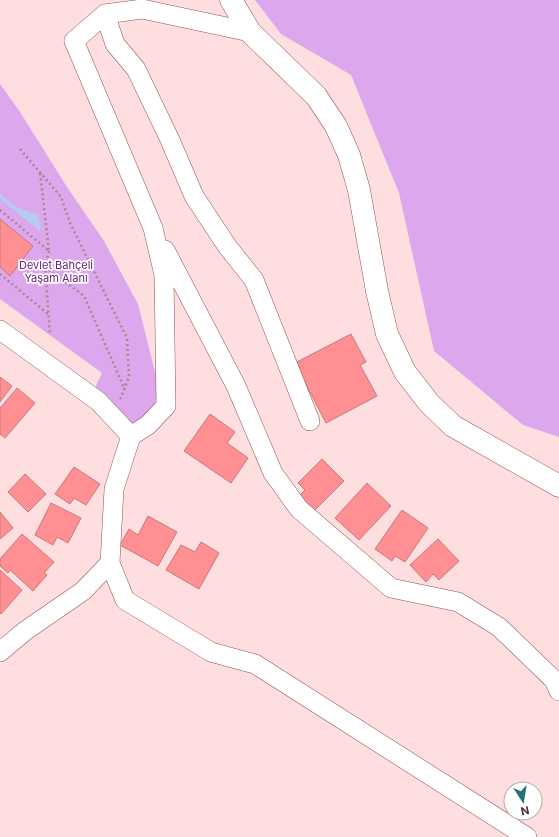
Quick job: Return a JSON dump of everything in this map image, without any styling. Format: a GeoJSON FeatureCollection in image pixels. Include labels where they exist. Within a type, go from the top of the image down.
{"type":"FeatureCollection","features":[{"type":"Feature","properties":{"kind":"street"},"geometry":{"type":"LineString","coordinates":[[231,0],[250,32],[316,96],[336,126],[349,155],[359,190],[377,291],[387,334],[405,372],[429,403],[453,426],[559,486]]}},
{"type":"Feature","properties":{"kind":"street"},"geometry":{"type":"LineString","coordinates":[[250,32],[142,9],[105,14],[74,41],[153,228],[236,386],[273,473],[299,509],[391,588],[458,602],[499,627],[554,680],[559,691]]}},
{"type":"Feature","properties":{"kind":"street"},"geometry":{"type":"LineString","coordinates":[[105,14],[115,44],[136,70],[170,140],[194,196],[226,246],[254,280],[310,421]]}},
{"type":"Feature","properties":{"kind":"street"},"geometry":{"type":"LineString","coordinates":[[153,228],[164,275],[166,406],[148,425],[131,436],[114,488],[110,563],[125,600],[211,652],[255,664],[527,837]]}},
{"type":"Feature","properties":{"kind":"street"},"geometry":{"type":"LineString","coordinates":[[0,330],[98,402],[131,436]]}},
{"type":"Feature","properties":{"kind":"street"},"geometry":{"type":"LineString","coordinates":[[0,652],[25,631],[83,591],[110,563]]}},
{"type":"Feature","properties":{"kind":"path"},"geometry":{"type":"LineString","coordinates":[[20,149],[61,197],[70,223],[127,338],[129,377],[114,418]]}},
{"type":"Feature","properties":{"kind":"path"},"geometry":{"type":"LineString","coordinates":[[40,172],[49,251],[45,267],[50,335]]}},
{"type":"Feature","properties":{"kind":"path"},"geometry":{"type":"LineString","coordinates":[[0,210],[49,251]]}},
{"type":"Feature","properties":{"kind":"path"},"geometry":{"type":"LineString","coordinates":[[45,267],[84,296],[125,390]]}},
{"type":"Feature","properties":{"kind":"path"},"geometry":{"type":"LineString","coordinates":[[0,274],[48,314]]}},
{"type":"Feature","properties":{"kind":"green space"},"geometry":{"type":"Polygon","coordinates":[[[255,0],[559,0],[559,437],[523,425],[434,351],[399,193],[351,75],[281,34],[255,0]]]}},
{"type":"Feature","properties":{"kind":"green space","name":"Devlet Bahçeli Yaşam Alanı"},"geometry":{"type":"Polygon","coordinates":[[[0,84],[20,112],[67,187],[104,241],[138,304],[159,388],[154,406],[124,439],[91,396],[102,373],[0,299],[0,84]]]}},
{"type":"Feature","properties":{"kind":"water"},"geometry":{"type":"Polygon","coordinates":[[[0,192],[3,197],[12,204],[21,209],[37,214],[41,222],[40,231],[0,199],[0,192]]]}},
{"type":"Feature","properties":{"kind":"building"},"geometry":{"type":"Polygon","coordinates":[[[0,219],[33,246],[10,276],[0,267],[0,219]]]}},
{"type":"Feature","properties":{"kind":"building"},"geometry":{"type":"Polygon","coordinates":[[[351,334],[366,362],[360,365],[377,396],[326,423],[295,363],[351,334]]]}},
{"type":"Feature","properties":{"kind":"building"},"geometry":{"type":"Polygon","coordinates":[[[0,377],[12,386],[0,402],[0,377]]]}},
{"type":"Feature","properties":{"kind":"building"},"geometry":{"type":"Polygon","coordinates":[[[17,388],[35,403],[5,438],[0,434],[0,408],[17,388]]]}},
{"type":"Feature","properties":{"kind":"building"},"geometry":{"type":"Polygon","coordinates":[[[210,414],[235,432],[227,443],[248,458],[231,483],[184,451],[210,414]]]}},
{"type":"Feature","properties":{"kind":"building"},"geometry":{"type":"Polygon","coordinates":[[[322,459],[344,481],[314,511],[299,496],[305,490],[298,483],[322,459]]]}},
{"type":"Feature","properties":{"kind":"building"},"geometry":{"type":"Polygon","coordinates":[[[74,467],[100,484],[86,505],[74,498],[70,504],[55,494],[74,467]]]}},
{"type":"Feature","properties":{"kind":"building"},"geometry":{"type":"Polygon","coordinates":[[[25,474],[46,494],[28,512],[8,492],[25,474]]]}},
{"type":"Feature","properties":{"kind":"building"},"geometry":{"type":"Polygon","coordinates":[[[367,483],[391,506],[359,540],[335,518],[367,483]]]}},
{"type":"Feature","properties":{"kind":"building"},"geometry":{"type":"Polygon","coordinates":[[[51,503],[81,518],[68,543],[57,537],[53,545],[35,535],[51,503]]]}},
{"type":"Feature","properties":{"kind":"building"},"geometry":{"type":"Polygon","coordinates":[[[402,510],[428,528],[405,562],[395,556],[392,561],[375,549],[402,510]]]}},
{"type":"Feature","properties":{"kind":"building"},"geometry":{"type":"Polygon","coordinates":[[[0,512],[13,528],[0,539],[0,512]]]}},
{"type":"Feature","properties":{"kind":"building"},"geometry":{"type":"Polygon","coordinates":[[[148,516],[177,532],[158,566],[120,545],[129,529],[138,535],[148,516]]]}},
{"type":"Feature","properties":{"kind":"building"},"geometry":{"type":"Polygon","coordinates":[[[22,534],[54,562],[44,573],[47,575],[33,591],[10,570],[8,573],[0,566],[0,559],[22,534]]]}},
{"type":"Feature","properties":{"kind":"building"},"geometry":{"type":"Polygon","coordinates":[[[438,539],[459,561],[439,580],[433,574],[426,582],[410,565],[438,539]]]}},
{"type":"Feature","properties":{"kind":"building"},"geometry":{"type":"Polygon","coordinates":[[[201,542],[219,553],[199,589],[166,570],[181,545],[195,552],[201,542]]]}},
{"type":"Feature","properties":{"kind":"building"},"geometry":{"type":"Polygon","coordinates":[[[0,570],[22,590],[1,614],[0,613],[0,570]]]}}]}
